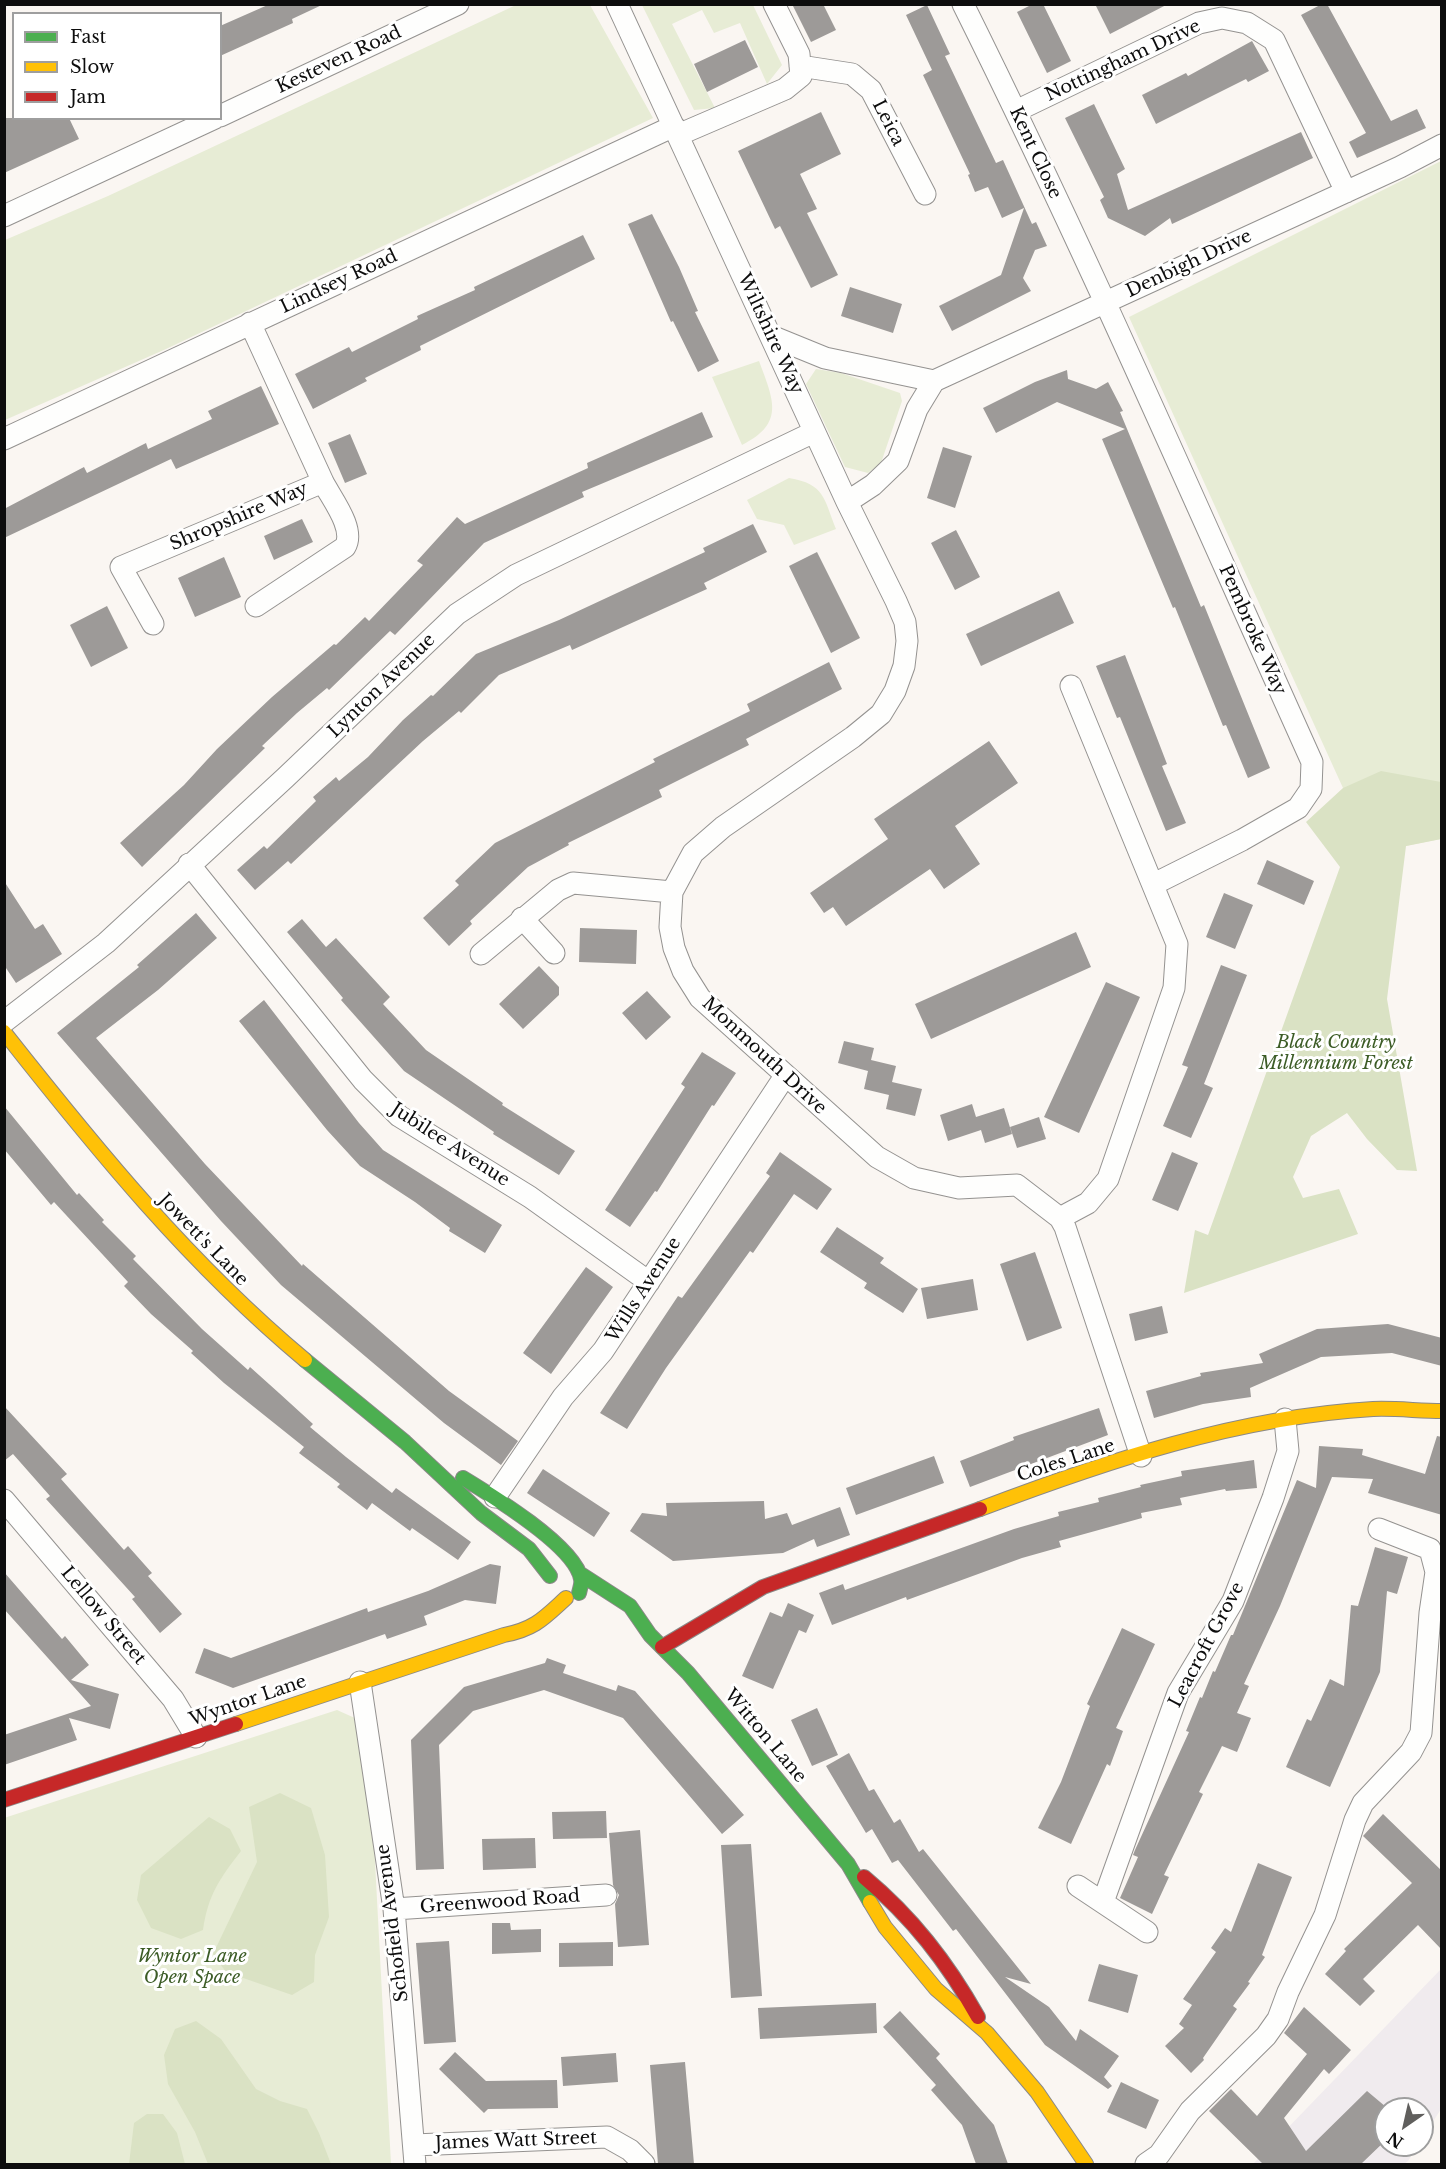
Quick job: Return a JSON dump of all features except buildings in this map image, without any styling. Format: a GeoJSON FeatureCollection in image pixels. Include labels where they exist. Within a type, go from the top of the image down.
{"type":"FeatureCollection","features":[{"type":"Feature","properties":{"kind":"street","name":"Kesteven Road"},"geometry":{"type":"LineString","coordinates":[[222,115],[458,4]]}},
{"type":"Feature","properties":{"kind":"street","name":"Wiltshire Way"},"geometry":{"type":"LineString","coordinates":[[617,4],[814,432],[905,622],[904,666]]}},
{"type":"Feature","properties":{"kind":"street"},"geometry":{"type":"LineString","coordinates":[[774,4],[799,54],[800,66]]}},
{"type":"Feature","properties":{"kind":"street","name":"Kent Close"},"geometry":{"type":"LineString","coordinates":[[963,4],[1016,111],[1105,303]]}},
{"type":"Feature","properties":{"kind":"street","name":"Nottingham Drive"},"geometry":{"type":"LineString","coordinates":[[1016,111],[1199,23],[1222,18],[1247,23],[1274,40],[1346,192]]}},
{"type":"Feature","properties":{"kind":"street","name":"Lindsey Road"},"geometry":{"type":"LineString","coordinates":[[4,439],[250,323],[676,130],[785,89],[801,76],[800,66]]}},
{"type":"Feature","properties":{"kind":"street","name":"Leica"},"geometry":{"type":"LineString","coordinates":[[800,66],[852,74],[871,90],[924,194]]}},
{"type":"Feature","properties":{"kind":"street"},"geometry":{"type":"LineString","coordinates":[[4,216],[211,120]]}},
{"type":"Feature","properties":{"kind":"street","name":"Denbigh Drive"},"geometry":{"type":"LineString","coordinates":[[934,381],[1346,192],[1442,145]]}},
{"type":"Feature","properties":{"kind":"street","name":"Pembroke Way"},"geometry":{"type":"LineString","coordinates":[[1105,303],[1312,762],[1311,789],[1298,808],[1242,840],[1154,884]]}},
{"type":"Feature","properties":{"kind":"street","name":"Shropshire Way"},"geometry":{"type":"LineString","coordinates":[[153,624],[121,567],[323,482],[250,323]]}},
{"type":"Feature","properties":{"kind":"street"},"geometry":{"type":"LineString","coordinates":[[771,336],[825,358],[934,381],[917,409],[898,460],[873,485],[847,502]]}},
{"type":"Feature","properties":{"kind":"street","name":"Lynton Avenue"},"geometry":{"type":"LineString","coordinates":[[4,1022],[106,943],[189,864],[285,778],[457,614],[516,575],[814,432]]}},
{"type":"Feature","properties":{"kind":"street"},"geometry":{"type":"LineString","coordinates":[[256,606],[345,547],[349,541],[348,530],[323,482]]}},
{"type":"Feature","properties":{"kind":"street","name":"Monmouth Drive"},"geometry":{"type":"LineString","coordinates":[[904,666],[895,691],[880,714],[853,737],[723,827],[693,853],[672,892],[670,927],[674,948],[683,971],[700,998],[877,1156],[914,1178],[959,1188],[1017,1185],[1060,1218]]}},
{"type":"Feature","properties":{"kind":"street"},"geometry":{"type":"LineString","coordinates":[[1071,686],[1177,944],[1174,988],[1108,1179],[1088,1203],[1060,1218],[1141,1456]]}},
{"type":"Feature","properties":{"kind":"street","name":"Jubilee Avenue"},"geometry":{"type":"LineString","coordinates":[[189,864],[363,1080],[399,1116],[530,1197],[649,1282]]}},
{"type":"Feature","properties":{"kind":"street"},"geometry":{"type":"LineString","coordinates":[[481,954],[558,890],[573,883],[672,892]]}},
{"type":"Feature","properties":{"kind":"street"},"geometry":{"type":"LineString","coordinates":[[522,918],[554,953]]}},
{"type":"Feature","properties":{"kind":"street","name":"Jowett's Lane"},"geometry":{"type":"LineString","coordinates":[[4,1032],[108,1164],[190,1257],[246,1309],[407,1444],[484,1515],[544,1562],[548,1588]]}},
{"type":"Feature","properties":{"kind":"street","name":"Wills Avenue"},"geometry":{"type":"LineString","coordinates":[[495,1497],[563,1397],[603,1351],[785,1076]]}},
{"type":"Feature","properties":{"kind":"street","name":"Coles Lane"},"geometry":{"type":"LineString","coordinates":[[662,1647],[743,1597],[785,1579],[892,1544],[1031,1489],[1219,1431],[1285,1419],[1374,1409],[1442,1411]]}},
{"type":"Feature","properties":{"kind":"street","name":"Leacroft Grove"},"geometry":{"type":"LineString","coordinates":[[1103,1902],[1178,1693],[1233,1601],[1273,1498],[1288,1451],[1285,1419]]}},
{"type":"Feature","properties":{"kind":"street","name":"Jowett's Lane"},"geometry":{"type":"LineString","coordinates":[[407,1444],[495,1497],[560,1548],[578,1571]]}},
{"type":"Feature","properties":{"kind":"street"},"geometry":{"type":"LineString","coordinates":[[495,1497],[491,1503],[495,1510],[507,1518],[511,1536]]}},
{"type":"Feature","properties":{"kind":"street","name":"Lellow Street"},"geometry":{"type":"LineString","coordinates":[[4,1500],[173,1699],[196,1737]]}},
{"type":"Feature","properties":{"kind":"street"},"geometry":{"type":"LineString","coordinates":[[1146,2164],[1159,2155],[1190,2111],[1266,2036],[1278,2019],[1288,1992],[1325,1916],[1355,1820],[1363,1803],[1411,1752],[1421,1733],[1435,1654],[1430,1613],[1436,1572],[1430,1549],[1379,1529]]}},
{"type":"Feature","properties":{"kind":"street"},"geometry":{"type":"LineString","coordinates":[[569,1598],[583,1586],[578,1571],[563,1565],[548,1588],[556,1595],[569,1598],[589,1600]]}},
{"type":"Feature","properties":{"kind":"street","name":"Witton Lane"},"geometry":{"type":"LineString","coordinates":[[578,1571],[630,1606],[650,1635],[688,1673],[848,1864],[885,1927],[936,1989],[987,2033],[1037,2092],[1086,2164]]}},
{"type":"Feature","properties":{"kind":"street","name":"Wyntor Lane"},"geometry":{"type":"LineString","coordinates":[[504,1635],[532,1612],[548,1588]]}},
{"type":"Feature","properties":{"kind":"street","name":"Wyntor Lane"},"geometry":{"type":"LineString","coordinates":[[4,1800],[504,1635],[527,1631],[538,1626],[569,1598]]}},
{"type":"Feature","properties":{"kind":"street","name":"Witton Lane"},"geometry":{"type":"LineString","coordinates":[[616,1614],[650,1635]]}},
{"type":"Feature","properties":{"kind":"street","name":"Coles Lane"},"geometry":{"type":"LineString","coordinates":[[704,1642],[718,1614]]}},
{"type":"Feature","properties":{"kind":"street"},"geometry":{"type":"LineString","coordinates":[[688,1673],[697,1656]]}},
{"type":"Feature","properties":{"kind":"street","name":"Schofield Avenue"},"geometry":{"type":"LineString","coordinates":[[360,1682],[394,1910],[414,2155]]}},
{"type":"Feature","properties":{"kind":"street","name":"Witton Lane"},"geometry":{"type":"LineString","coordinates":[[848,1864],[902,1909],[954,1971],[987,2033]]}},
{"type":"Feature","properties":{"kind":"street"},"geometry":{"type":"LineString","coordinates":[[1078,1886],[1147,1932]]}},
{"type":"Feature","properties":{"kind":"street","name":"Greenwood Road"},"geometry":{"type":"LineString","coordinates":[[394,1910],[606,1895]]}},
{"type":"Feature","properties":{"kind":"street","name":"James Watt Street"},"geometry":{"type":"LineString","coordinates":[[414,2155],[608,2137],[630,2150],[644,2164]]}},
{"type":"Feature","properties":{"kind":"shaded area"},"geometry":{"type":"Polygon","coordinates":[[[1441,1969],[1441,2109],[1434,2120],[1434,2097],[1374,2097],[1374,2157],[1410,2157],[1408,2161],[1404,2164],[1253,2164],[1441,1969]]]}},
{"type":"Feature","properties":{"kind":"green space"},"geometry":{"type":"Polygon","coordinates":[[[516,5],[590,5],[653,118],[166,349],[5,420],[5,240],[108,196],[516,5]]]}},
{"type":"Feature","properties":{"kind":"green space"},"geometry":{"type":"Polygon","coordinates":[[[642,5],[753,5],[782,65],[767,84],[740,23],[714,33],[702,10],[672,24],[715,108],[694,110],[642,5]]]}},
{"type":"Feature","properties":{"kind":"green space"},"geometry":{"type":"Polygon","coordinates":[[[1441,161],[1441,839],[1406,846],[1343,788],[1129,317],[1441,161]]]}},
{"type":"Feature","properties":{"kind":"green space"},"geometry":{"type":"Polygon","coordinates":[[[759,361],[771,398],[770,419],[756,437],[742,445],[712,377],[759,361]]]}},
{"type":"Feature","properties":{"kind":"green space"},"geometry":{"type":"Polygon","coordinates":[[[816,369],[841,373],[900,393],[902,401],[881,463],[868,473],[845,467],[806,384],[816,369]]]}},
{"type":"Feature","properties":{"kind":"green space"},"geometry":{"type":"Polygon","coordinates":[[[789,478],[810,484],[822,494],[836,529],[794,545],[784,525],[757,519],[747,500],[789,478]]]}},
{"type":"Feature","properties":{"kind":"green space","name":"Black Country Millennium Forest"},"geometry":{"type":"Polygon","coordinates":[[[1381,771],[1441,782],[1441,839],[1406,846],[1387,999],[1417,1171],[1397,1170],[1367,1139],[1347,1113],[1311,1136],[1293,1177],[1303,1198],[1339,1189],[1358,1234],[1184,1293],[1195,1230],[1208,1235],[1340,867],[1306,822],[1343,788],[1381,771]]]}},
{"type":"Feature","properties":{"kind":"green space","name":"Wyntor Lane Open Space"},"geometry":{"type":"Polygon","coordinates":[[[337,1710],[357,1719],[374,1843],[391,2164],[5,2164],[4,1818],[337,1710]]]}},
{"type":"Feature","properties":{"kind":"green space"},"geometry":{"type":"Polygon","coordinates":[[[280,1793],[311,1808],[325,1855],[329,1917],[315,1955],[314,1982],[292,1995],[226,1972],[213,1954],[257,1862],[249,1807],[280,1793]]]}},
{"type":"Feature","properties":{"kind":"green space"},"geometry":{"type":"Polygon","coordinates":[[[209,1817],[230,1829],[241,1851],[216,1888],[208,1907],[203,1930],[181,1939],[151,1928],[137,1900],[141,1875],[209,1817]]]}},
{"type":"Feature","properties":{"kind":"green space"},"geometry":{"type":"Polygon","coordinates":[[[196,2021],[221,2039],[256,2089],[280,2101],[307,2109],[331,2164],[208,2164],[195,2132],[168,2084],[164,2055],[175,2029],[196,2021]]]}},
{"type":"Feature","properties":{"kind":"green space"},"geometry":{"type":"Polygon","coordinates":[[[147,2114],[163,2114],[177,2133],[185,2164],[129,2164],[134,2123],[147,2114]]]}},
{"type":"Feature","properties":{"kind":"traffic: fast"},"geometry":{"type":"LineString","coordinates":[[305,1360],[405,1442],[481,1513],[529,1549],[550,1576]]}},
{"type":"Feature","properties":{"kind":"traffic: fast"},"geometry":{"type":"LineString","coordinates":[[463,1478],[530,1523],[564,1552],[575,1566],[581,1579],[579,1593]]}},
{"type":"Feature","properties":{"kind":"traffic: fast"},"geometry":{"type":"LineString","coordinates":[[582,1575],[630,1606],[650,1635],[688,1673],[848,1864],[870,1902]]}},
{"type":"Feature","properties":{"kind":"traffic: slow"},"geometry":{"type":"LineString","coordinates":[[4,1032],[110,1162],[183,1245],[263,1323],[305,1360]]}},
{"type":"Feature","properties":{"kind":"traffic: slow"},"geometry":{"type":"LineString","coordinates":[[980,1509],[1124,1458],[1272,1421],[1373,1409],[1442,1411]]}},
{"type":"Feature","properties":{"kind":"traffic: slow"},"geometry":{"type":"LineString","coordinates":[[236,1724],[524,1630],[545,1617],[566,1598]]}},
{"type":"Feature","properties":{"kind":"traffic: slow"},"geometry":{"type":"LineString","coordinates":[[870,1902],[885,1927],[936,1989],[987,2033],[1037,2092],[1086,2164]]}},
{"type":"Feature","properties":{"kind":"traffic: jam"},"geometry":{"type":"LineString","coordinates":[[662,1647],[763,1587],[980,1509]]}},
{"type":"Feature","properties":{"kind":"traffic: jam"},"geometry":{"type":"LineString","coordinates":[[4,1800],[236,1724]]}},
{"type":"Feature","properties":{"kind":"traffic: jam"},"geometry":{"type":"LineString","coordinates":[[864,1877],[898,1908],[927,1941],[954,1978],[978,2017]]}}]}
